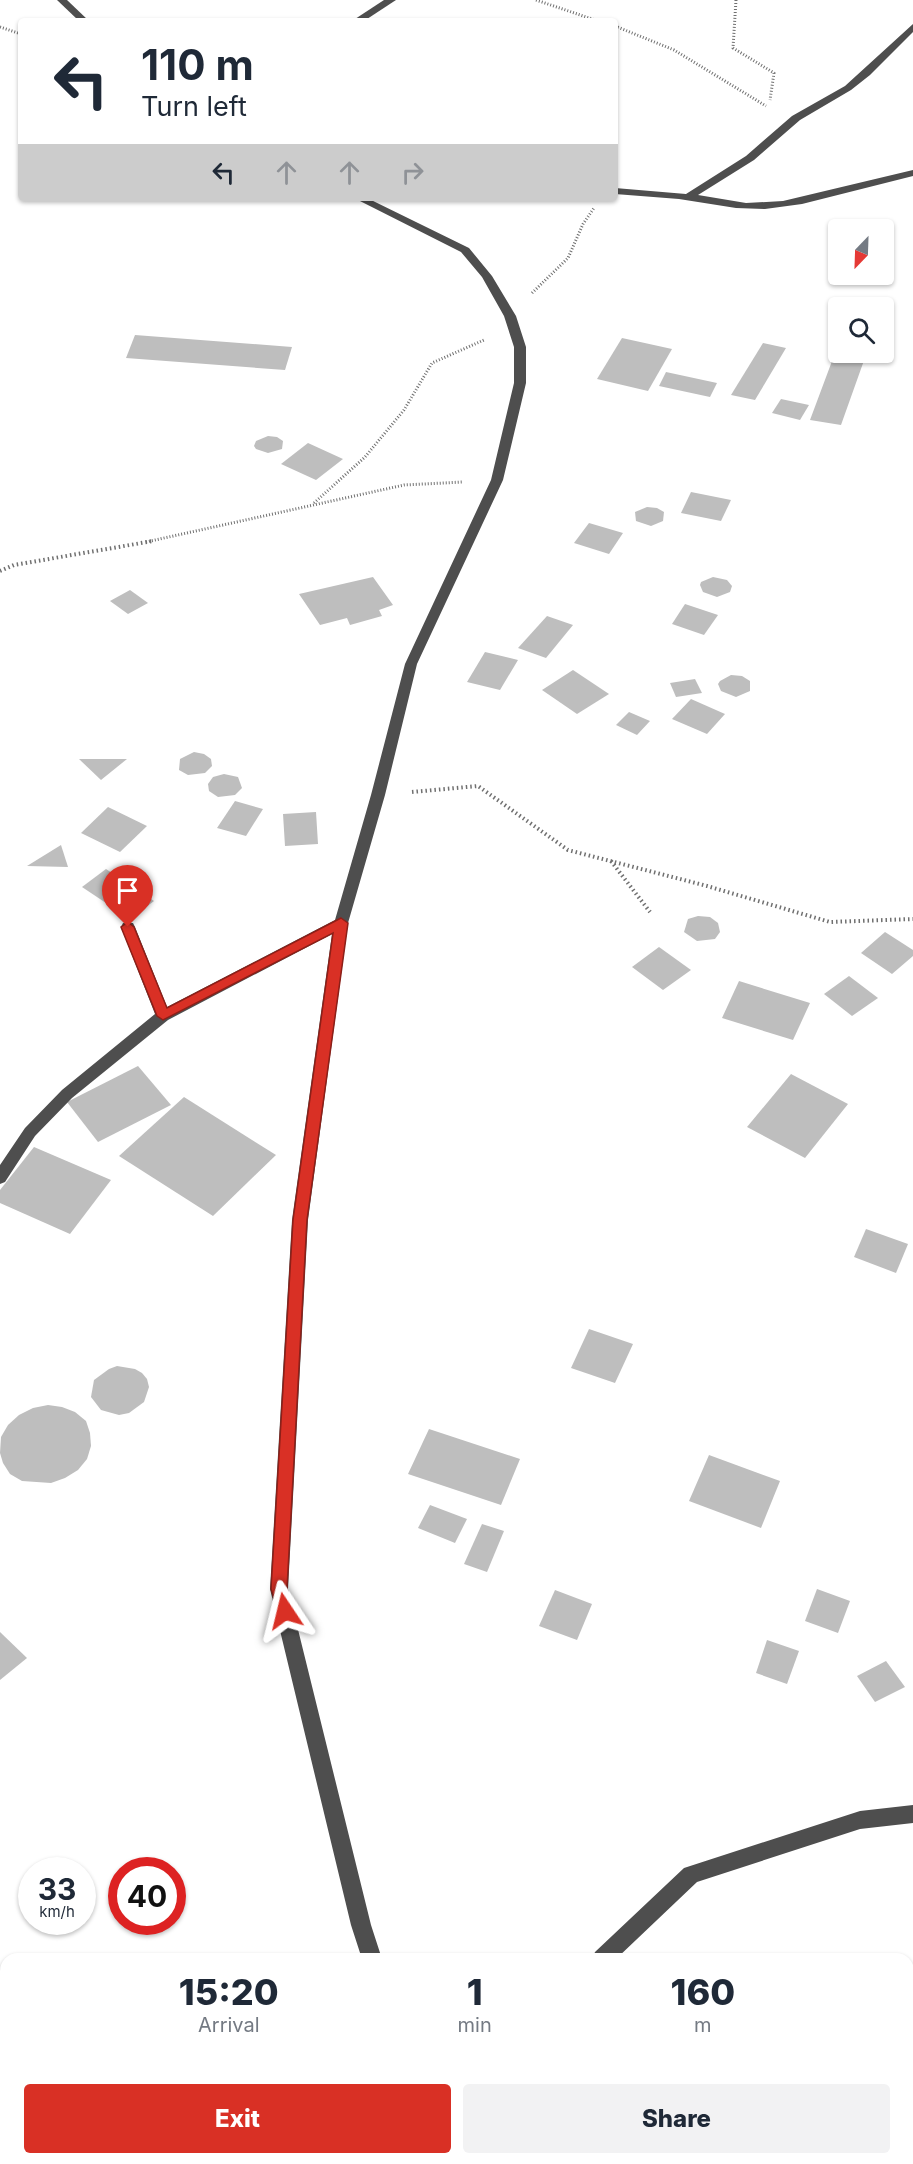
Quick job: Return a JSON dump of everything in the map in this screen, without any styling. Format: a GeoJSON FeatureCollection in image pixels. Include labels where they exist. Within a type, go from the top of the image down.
{"type":"FeatureCollection","features":[{"type":"Feature","properties":{"kind":"street"},"geometry":{"type":"LineString","coordinates":[[62,0],[81,18]]}},
{"type":"Feature","properties":{"kind":"street"},"geometry":{"type":"LineString","coordinates":[[362,18],[391,0]]}},
{"type":"Feature","properties":{"kind":"street"},"geometry":{"type":"LineString","coordinates":[[688,197],[750,158],[796,118],[848,88],[913,27]]}},
{"type":"Feature","properties":{"kind":"street"},"geometry":{"type":"LineString","coordinates":[[618,191],[688,197],[746,206],[792,204],[875,180],[913,173]]}},
{"type":"Feature","properties":{"kind":"street"},"geometry":{"type":"LineString","coordinates":[[365,201],[465,250],[487,276],[510,316],[520,346],[520,383],[497,480],[411,664],[378,795],[341,923],[300,1220],[279,1589],[361,1925],[370,1953]]}},
{"type":"Feature","properties":{"kind":"street"},"geometry":{"type":"LineString","coordinates":[[0,1178],[30,1132],[67,1094],[163,1016],[341,923]]}},
{"type":"Feature","properties":{"kind":"street"},"geometry":{"type":"LineString","coordinates":[[128,927],[163,1016]]}},
{"type":"Feature","properties":{"kind":"street"},"geometry":{"type":"LineString","coordinates":[[608,1953],[691,1875],[860,1820],[913,1814]]}},
{"type":"Feature","properties":{"kind":"path"},"geometry":{"type":"LineString","coordinates":[[536,0],[589,18]]}},
{"type":"Feature","properties":{"kind":"path"},"geometry":{"type":"LineString","coordinates":[[618,27],[642,34],[691,57],[769,109],[774,73],[733,48],[736,0]]}},
{"type":"Feature","properties":{"kind":"path"},"geometry":{"type":"LineString","coordinates":[[0,27],[18,33]]}},
{"type":"Feature","properties":{"kind":"path"},"geometry":{"type":"LineString","coordinates":[[313,504],[365,457],[404,410],[432,363],[484,340],[568,258],[583,224],[595,207]]}},
{"type":"Feature","properties":{"kind":"path"},"geometry":{"type":"LineString","coordinates":[[0,572],[14,565],[139,544],[404,485],[497,480]]}},
{"type":"Feature","properties":{"kind":"path"},"geometry":{"type":"LineString","coordinates":[[378,795],[478,786],[568,850],[830,922],[913,919]]}},
{"type":"Feature","properties":{"kind":"path"},"geometry":{"type":"LineString","coordinates":[[610,860],[650,912]]}},
{"type":"Feature","properties":{"kind":"building"},"geometry":{"type":"Polygon","coordinates":[[[135,335],[292,347],[285,370],[126,358],[135,335]]]}},
{"type":"Feature","properties":{"kind":"building"},"geometry":{"type":"Polygon","coordinates":[[[622,338],[672,349],[648,391],[597,379],[622,338]]]}},
{"type":"Feature","properties":{"kind":"building"},"geometry":{"type":"Polygon","coordinates":[[[763,343],[786,348],[755,400],[731,395],[763,343]]]}},
{"type":"Feature","properties":{"kind":"building"},"geometry":{"type":"Polygon","coordinates":[[[831,363],[863,363],[841,425],[810,420],[831,363]]]}},
{"type":"Feature","properties":{"kind":"building"},"geometry":{"type":"Polygon","coordinates":[[[666,372],[717,383],[710,397],[659,386],[666,372]]]}},
{"type":"Feature","properties":{"kind":"building"},"geometry":{"type":"Polygon","coordinates":[[[781,399],[809,405],[800,420],[772,413],[781,399]]]}},
{"type":"Feature","properties":{"kind":"building"},"geometry":{"type":"Polygon","coordinates":[[[268,436],[277,437],[283,441],[282,449],[268,453],[256,449],[254,446],[256,441],[268,436]]]}},
{"type":"Feature","properties":{"kind":"building"},"geometry":{"type":"Polygon","coordinates":[[[308,443],[343,459],[316,480],[281,464],[308,443]]]}},
{"type":"Feature","properties":{"kind":"building"},"geometry":{"type":"Polygon","coordinates":[[[691,492],[731,500],[721,521],[681,513],[691,492]]]}},
{"type":"Feature","properties":{"kind":"building"},"geometry":{"type":"Polygon","coordinates":[[[647,507],[657,508],[664,512],[663,521],[651,526],[636,521],[635,512],[647,507]]]}},
{"type":"Feature","properties":{"kind":"building"},"geometry":{"type":"Polygon","coordinates":[[[589,523],[623,533],[609,554],[574,543],[589,523]]]}},
{"type":"Feature","properties":{"kind":"building"},"geometry":{"type":"Polygon","coordinates":[[[373,577],[393,605],[379,610],[382,616],[350,625],[347,618],[320,625],[299,594],[373,577]]]}},
{"type":"Feature","properties":{"kind":"building"},"geometry":{"type":"Polygon","coordinates":[[[713,577],[727,580],[732,586],[730,592],[717,597],[703,592],[701,582],[713,577]]]}},
{"type":"Feature","properties":{"kind":"building"},"geometry":{"type":"Polygon","coordinates":[[[130,590],[148,603],[128,614],[110,601],[130,590]]]}},
{"type":"Feature","properties":{"kind":"building"},"geometry":{"type":"Polygon","coordinates":[[[685,604],[718,615],[704,635],[672,624],[685,604]]]}},
{"type":"Feature","properties":{"kind":"building"},"geometry":{"type":"Polygon","coordinates":[[[547,616],[573,625],[546,658],[518,648],[547,616]]]}},
{"type":"Feature","properties":{"kind":"building"},"geometry":{"type":"Polygon","coordinates":[[[485,652],[518,660],[500,690],[467,682],[485,652]]]}},
{"type":"Feature","properties":{"kind":"building"},"geometry":{"type":"Polygon","coordinates":[[[573,670],[609,694],[577,714],[542,690],[573,670]]]}},
{"type":"Feature","properties":{"kind":"building"},"geometry":{"type":"Polygon","coordinates":[[[731,675],[742,676],[750,681],[750,691],[736,697],[721,691],[718,684],[731,675]]]}},
{"type":"Feature","properties":{"kind":"building"},"geometry":{"type":"Polygon","coordinates":[[[695,679],[702,693],[676,697],[670,683],[695,679]]]}},
{"type":"Feature","properties":{"kind":"building"},"geometry":{"type":"Polygon","coordinates":[[[691,699],[725,714],[707,734],[672,719],[691,699]]]}},
{"type":"Feature","properties":{"kind":"building"},"geometry":{"type":"Polygon","coordinates":[[[629,712],[650,721],[637,735],[616,725],[629,712]]]}},
{"type":"Feature","properties":{"kind":"building"},"geometry":{"type":"Polygon","coordinates":[[[194,752],[204,754],[211,759],[212,766],[205,773],[188,775],[179,770],[180,759],[194,752]]]}},
{"type":"Feature","properties":{"kind":"building"},"geometry":{"type":"Polygon","coordinates":[[[79,759],[127,759],[101,780],[79,759]]]}},
{"type":"Feature","properties":{"kind":"building"},"geometry":{"type":"Polygon","coordinates":[[[224,774],[238,777],[242,788],[235,795],[218,797],[209,791],[208,784],[213,777],[224,774]]]}},
{"type":"Feature","properties":{"kind":"building"},"geometry":{"type":"Polygon","coordinates":[[[235,801],[263,809],[246,836],[217,828],[235,801]]]}},
{"type":"Feature","properties":{"kind":"building"},"geometry":{"type":"Polygon","coordinates":[[[108,807],[147,826],[120,852],[81,833],[108,807]]]}},
{"type":"Feature","properties":{"kind":"building"},"geometry":{"type":"Polygon","coordinates":[[[316,812],[318,844],[285,846],[283,814],[316,812]]]}},
{"type":"Feature","properties":{"kind":"building"},"geometry":{"type":"Polygon","coordinates":[[[61,845],[68,867],[27,866],[61,845]]]}},
{"type":"Feature","properties":{"kind":"building"},"geometry":{"type":"Polygon","coordinates":[[[106,869],[154,901],[130,919],[82,887],[106,869]]]}},
{"type":"Feature","properties":{"kind":"building"},"geometry":{"type":"Polygon","coordinates":[[[698,916],[710,917],[718,923],[720,932],[715,939],[697,941],[684,932],[688,919],[698,916]]]}},
{"type":"Feature","properties":{"kind":"building"},"geometry":{"type":"Polygon","coordinates":[[[885,932],[913,950],[913,956],[892,974],[861,953],[885,932]]]}},
{"type":"Feature","properties":{"kind":"building"},"geometry":{"type":"Polygon","coordinates":[[[659,947],[691,970],[663,990],[632,967],[659,947]]]}},
{"type":"Feature","properties":{"kind":"building"},"geometry":{"type":"Polygon","coordinates":[[[849,976],[878,998],[852,1016],[824,994],[849,976]]]}},
{"type":"Feature","properties":{"kind":"building"},"geometry":{"type":"Polygon","coordinates":[[[739,981],[810,1003],[793,1040],[722,1018],[739,981]]]}},
{"type":"Feature","properties":{"kind":"building"},"geometry":{"type":"Polygon","coordinates":[[[138,1066],[171,1105],[98,1142],[67,1102],[138,1066]]]}},
{"type":"Feature","properties":{"kind":"building"},"geometry":{"type":"Polygon","coordinates":[[[791,1074],[848,1104],[805,1158],[747,1127],[791,1074]]]}},
{"type":"Feature","properties":{"kind":"building"},"geometry":{"type":"Polygon","coordinates":[[[184,1097],[276,1155],[213,1216],[119,1156],[184,1097]]]}},
{"type":"Feature","properties":{"kind":"building"},"geometry":{"type":"Polygon","coordinates":[[[34,1147],[111,1180],[70,1234],[0,1203],[0,1190],[34,1147]]]}},
{"type":"Feature","properties":{"kind":"building"},"geometry":{"type":"Polygon","coordinates":[[[866,1229],[908,1244],[896,1273],[854,1257],[866,1229]]]}},
{"type":"Feature","properties":{"kind":"building"},"geometry":{"type":"Polygon","coordinates":[[[589,1329],[633,1344],[615,1383],[571,1368],[589,1329]]]}},
{"type":"Feature","properties":{"kind":"building"},"geometry":{"type":"Polygon","coordinates":[[[117,1366],[135,1369],[142,1373],[149,1387],[144,1402],[129,1413],[119,1415],[101,1410],[91,1397],[94,1380],[117,1366]]]}},
{"type":"Feature","properties":{"kind":"building"},"geometry":{"type":"Polygon","coordinates":[[[48,1405],[75,1412],[86,1421],[91,1446],[87,1459],[78,1470],[51,1483],[22,1481],[10,1474],[3,1463],[0,1453],[1,1437],[8,1425],[19,1415],[33,1408],[48,1405]]]}},
{"type":"Feature","properties":{"kind":"building"},"geometry":{"type":"Polygon","coordinates":[[[429,1429],[520,1459],[501,1505],[408,1474],[429,1429]]]}},
{"type":"Feature","properties":{"kind":"building"},"geometry":{"type":"Polygon","coordinates":[[[709,1455],[780,1481],[761,1528],[689,1501],[709,1455]]]}},
{"type":"Feature","properties":{"kind":"building"},"geometry":{"type":"Polygon","coordinates":[[[430,1505],[467,1519],[455,1543],[418,1528],[430,1505]]]}},
{"type":"Feature","properties":{"kind":"building"},"geometry":{"type":"Polygon","coordinates":[[[482,1524],[504,1531],[487,1572],[464,1564],[482,1524]]]}},
{"type":"Feature","properties":{"kind":"building"},"geometry":{"type":"Polygon","coordinates":[[[817,1589],[850,1601],[838,1633],[805,1621],[817,1589]]]}},
{"type":"Feature","properties":{"kind":"building"},"geometry":{"type":"Polygon","coordinates":[[[555,1590],[592,1604],[577,1640],[539,1626],[555,1590]]]}},
{"type":"Feature","properties":{"kind":"building"},"geometry":{"type":"Polygon","coordinates":[[[0,1632],[27,1658],[0,1680],[0,1632]]]}},
{"type":"Feature","properties":{"kind":"building"},"geometry":{"type":"Polygon","coordinates":[[[767,1640],[799,1651],[787,1684],[756,1673],[767,1640]]]}},
{"type":"Feature","properties":{"kind":"building"},"geometry":{"type":"Polygon","coordinates":[[[886,1661],[905,1687],[875,1702],[857,1676],[886,1661]]]}},
{"type":"Feature","properties":{"kind":"route"},"geometry":{"type":"LineString","coordinates":[[128,927],[163,1016],[341,923],[300,1220],[279,1589],[285,1611]]}}]}
